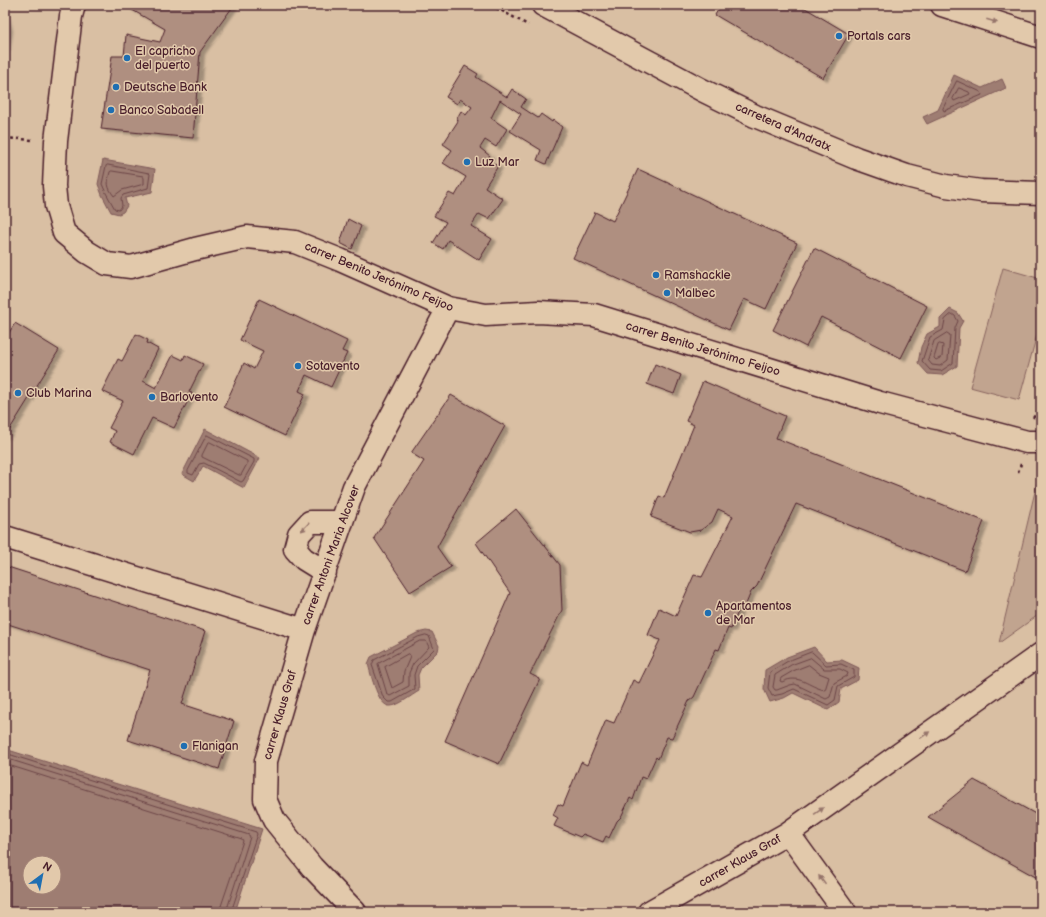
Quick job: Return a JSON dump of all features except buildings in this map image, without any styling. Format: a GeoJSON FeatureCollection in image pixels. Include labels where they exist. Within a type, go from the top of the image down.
{"type":"FeatureCollection","features":[{"type":"Feature","properties":{"kind":"street","name":"carrer Benito Jerónimo Feijoo"},"geometry":{"type":"LineString","coordinates":[[74,5],[71,16],[56,141],[54,186],[56,206],[64,233],[106,264],[131,267],[195,249],[247,237],[296,242],[448,308],[486,315],[538,312],[594,315],[880,403],[1027,442],[1041,442]]}},
{"type":"Feature","properties":{"kind":"street","name":"carretera d'Andratx"},"geometry":{"type":"LineString","coordinates":[[543,5],[702,90],[755,116],[856,158],[907,176],[946,186],[981,191],[1041,193]]}},
{"type":"Feature","properties":{"kind":"street"},"geometry":{"type":"LineString","coordinates":[[942,5],[1041,37]]}},
{"type":"Feature","properties":{"kind":"street","name":"carrer Antoni Maria Alcover"},"geometry":{"type":"LineString","coordinates":[[5,537],[304,630],[354,487],[448,308]]}},
{"type":"Feature","properties":{"kind":"street"},"geometry":{"type":"LineString","coordinates":[[325,572],[304,560],[295,549],[299,534],[310,522],[342,522]]}},
{"type":"Feature","properties":{"kind":"street","name":"carrer Klaus Graf"},"geometry":{"type":"LineString","coordinates":[[304,630],[266,761],[265,799],[274,820],[312,867],[355,912]]}},
{"type":"Feature","properties":{"kind":"street"},"geometry":{"type":"LineString","coordinates":[[788,833],[1041,654]]}},
{"type":"Feature","properties":{"kind":"street","name":"carrer Klaus Graf"},"geometry":{"type":"LineString","coordinates":[[649,912],[788,833],[845,912]]}},
{"type":"Feature","properties":{"kind":"shaded area"},"geometry":{"type":"Polygon","coordinates":[[[1003,268],[1041,279],[1041,320],[1019,400],[970,387],[1003,268]]]}},
{"type":"Feature","properties":{"kind":"shaded area"},"geometry":{"type":"Polygon","coordinates":[[[1041,482],[1041,613],[999,643],[1037,483],[1041,482]]]}},
{"type":"Feature","properties":{"kind":"water"},"geometry":{"type":"Polygon","coordinates":[[[954,75],[982,88],[1002,79],[1006,88],[927,124],[923,117],[938,110],[954,75]]]}},
{"type":"Feature","properties":{"kind":"water"},"geometry":{"type":"Polygon","coordinates":[[[103,160],[155,169],[152,192],[125,198],[127,206],[123,212],[119,214],[111,212],[98,184],[103,160]]]}},
{"type":"Feature","properties":{"kind":"water"},"geometry":{"type":"Polygon","coordinates":[[[950,309],[958,313],[963,321],[959,328],[957,366],[942,375],[928,374],[918,363],[921,347],[927,334],[940,327],[940,319],[950,309]]]}},
{"type":"Feature","properties":{"kind":"water"},"geometry":{"type":"Polygon","coordinates":[[[205,429],[260,458],[244,488],[203,466],[194,481],[182,474],[205,429]]]}},
{"type":"Feature","properties":{"kind":"water"},"geometry":{"type":"Polygon","coordinates":[[[426,631],[432,632],[439,646],[438,651],[421,668],[418,675],[419,691],[394,706],[386,705],[382,702],[373,682],[368,664],[371,657],[417,633],[426,631]]]}},
{"type":"Feature","properties":{"kind":"water"},"geometry":{"type":"Polygon","coordinates":[[[814,647],[827,661],[842,660],[859,668],[858,680],[841,689],[839,702],[828,710],[793,693],[784,698],[770,702],[764,689],[765,670],[787,657],[814,647]]]}},
{"type":"Feature","properties":{"kind":"water"},"geometry":{"type":"Polygon","coordinates":[[[5,749],[262,829],[235,912],[5,912],[5,749]]]}},
{"type":"Feature","properties":{"kind":"place","name":"Portals cars"},"geometry":{"type":"Point","coordinates":[839,36]}},
{"type":"Feature","properties":{"kind":"place","name":"El capricho del puerto"},"geometry":{"type":"Point","coordinates":[127,58]}},
{"type":"Feature","properties":{"kind":"place","name":"Deutsche Bank"},"geometry":{"type":"Point","coordinates":[116,87]}},
{"type":"Feature","properties":{"kind":"place","name":"Banco Sabadell"},"geometry":{"type":"Point","coordinates":[111,110]}},
{"type":"Feature","properties":{"kind":"place","name":"Luz Mar"},"geometry":{"type":"Point","coordinates":[467,162]}},
{"type":"Feature","properties":{"kind":"place","name":"Ramshackle"},"geometry":{"type":"Point","coordinates":[656,275]}},
{"type":"Feature","properties":{"kind":"place","name":"Malbec"},"geometry":{"type":"Point","coordinates":[667,293]}},
{"type":"Feature","properties":{"kind":"place","name":"Sotavento"},"geometry":{"type":"Point","coordinates":[298,366]}},
{"type":"Feature","properties":{"kind":"place","name":"Club Marina"},"geometry":{"type":"Point","coordinates":[18,393]}},
{"type":"Feature","properties":{"kind":"place","name":"Barlovento"},"geometry":{"type":"Point","coordinates":[152,397]}},
{"type":"Feature","properties":{"kind":"place","name":"Apartamentos de Mar"},"geometry":{"type":"Point","coordinates":[708,613]}},
{"type":"Feature","properties":{"kind":"place","name":"Flanigan"},"geometry":{"type":"Point","coordinates":[184,746]}}]}
